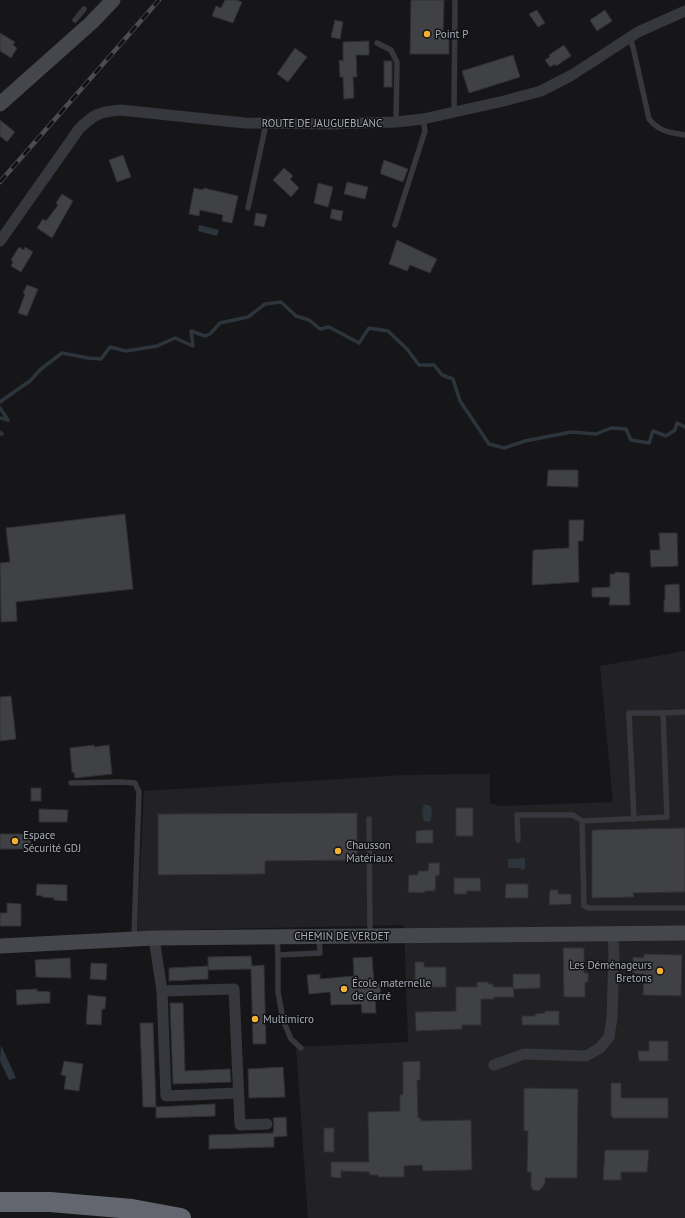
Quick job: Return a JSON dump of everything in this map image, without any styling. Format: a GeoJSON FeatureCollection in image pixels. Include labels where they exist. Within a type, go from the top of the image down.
{"type":"FeatureCollection","features":[{"type":"Feature","properties":{"kind":"highway"},"geometry":{"type":"LineString","coordinates":[[0,1202],[50,1202],[132,1209],[181,1218]]}},
{"type":"Feature","properties":{"kind":"street"},"geometry":{"type":"LineString","coordinates":[[0,104],[91,23],[114,0]]}},
{"type":"Feature","properties":{"kind":"street","name":"ROUTE DE JAUGUEBLANC"},"geometry":{"type":"LineString","coordinates":[[0,241],[79,129],[87,120],[97,114],[120,110],[266,124],[396,122],[423,119],[542,91],[572,75],[638,32],[685,12]]}},
{"type":"Feature","properties":{"kind":"street"},"geometry":{"type":"LineString","coordinates":[[494,1065],[524,1054],[586,1056],[600,1048],[609,1037],[612,1018],[614,956],[613,933]]}},
{"type":"Feature","properties":{"kind":"street","name":"CHEMIN DE VERDET"},"geometry":{"type":"LineString","coordinates":[[0,946],[134,938],[685,933]]}},
{"type":"Feature","properties":{"kind":"street"},"geometry":{"type":"LineString","coordinates":[[154,938],[162,991],[166,1096],[238,1093]]}},
{"type":"Feature","properties":{"kind":"street"},"geometry":{"type":"LineString","coordinates":[[162,991],[234,989],[240,1125],[267,1124]]}},
{"type":"Feature","properties":{"kind":"lane"},"geometry":{"type":"LineString","coordinates":[[454,112],[455,0]]}},
{"type":"Feature","properties":{"kind":"lane"},"geometry":{"type":"LineString","coordinates":[[75,20],[84,8]]}},
{"type":"Feature","properties":{"kind":"lane"},"geometry":{"type":"LineString","coordinates":[[629,37],[633,47],[649,119],[655,126],[663,131],[685,136]]}},
{"type":"Feature","properties":{"kind":"lane"},"geometry":{"type":"LineString","coordinates":[[377,43],[391,50],[397,62],[396,122]]}},
{"type":"Feature","properties":{"kind":"lane"},"geometry":{"type":"LineString","coordinates":[[394,225],[424,131],[423,119]]}},
{"type":"Feature","properties":{"kind":"lane"},"geometry":{"type":"LineString","coordinates":[[248,208],[266,124]]}},
{"type":"Feature","properties":{"kind":"lane"},"geometry":{"type":"LineString","coordinates":[[518,840],[517,815],[573,815],[582,820],[667,818],[663,712]]}},
{"type":"Feature","properties":{"kind":"lane"},"geometry":{"type":"LineString","coordinates":[[634,819],[629,713],[685,712]]}},
{"type":"Feature","properties":{"kind":"lane"},"geometry":{"type":"LineString","coordinates":[[71,783],[135,783],[139,792],[134,938]]}},
{"type":"Feature","properties":{"kind":"lane"},"geometry":{"type":"LineString","coordinates":[[369,819],[370,936]]}},
{"type":"Feature","properties":{"kind":"lane"},"geometry":{"type":"LineString","coordinates":[[582,820],[584,906],[589,908],[685,908]]}},
{"type":"Feature","properties":{"kind":"lane"},"geometry":{"type":"LineString","coordinates":[[276,936],[278,954],[278,992],[283,1020],[291,1039],[301,1048]]}},
{"type":"Feature","properties":{"kind":"lane"},"geometry":{"type":"LineString","coordinates":[[278,954],[320,953],[319,936]]}},
{"type":"Feature","properties":{"kind":"shaded area"},"geometry":{"type":"Polygon","coordinates":[[[199,225],[219,230],[217,236],[198,231],[199,225]]]}},
{"type":"Feature","properties":{"kind":"shaded area"},"geometry":{"type":"Polygon","coordinates":[[[685,651],[685,1218],[308,1218],[296,1047],[408,1042],[404,925],[137,931],[144,791],[405,775],[490,774],[490,803],[500,806],[613,802],[600,666],[685,651]]]}},
{"type":"Feature","properties":{"kind":"shaded area"},"geometry":{"type":"Polygon","coordinates":[[[424,804],[431,806],[432,814],[430,822],[424,821],[422,813],[424,804]]]}},
{"type":"Feature","properties":{"kind":"shaded area"},"geometry":{"type":"Polygon","coordinates":[[[525,858],[525,869],[521,870],[521,868],[508,868],[508,859],[525,858]]]}},
{"type":"Feature","properties":{"kind":"shaded area"},"geometry":{"type":"Polygon","coordinates":[[[1,1045],[16,1078],[9,1080],[0,1061],[1,1045]]]}},
{"type":"Feature","properties":{"kind":"building"},"geometry":{"type":"Polygon","coordinates":[[[225,0],[236,0],[242,2],[233,23],[212,16],[216,6],[221,8],[225,0]]]}},
{"type":"Feature","properties":{"kind":"building"},"geometry":{"type":"Polygon","coordinates":[[[411,0],[444,0],[443,36],[449,36],[449,54],[410,54],[411,0]]]}},
{"type":"Feature","properties":{"kind":"building"},"geometry":{"type":"Polygon","coordinates":[[[537,10],[545,23],[538,27],[529,14],[537,10]]]}},
{"type":"Feature","properties":{"kind":"building"},"geometry":{"type":"Polygon","coordinates":[[[605,10],[612,21],[597,31],[590,20],[605,10]]]}},
{"type":"Feature","properties":{"kind":"building"},"geometry":{"type":"Polygon","coordinates":[[[335,20],[343,22],[340,39],[331,37],[335,20]]]}},
{"type":"Feature","properties":{"kind":"building"},"geometry":{"type":"Polygon","coordinates":[[[0,33],[15,42],[13,45],[17,48],[11,58],[0,51],[0,33]]]}},
{"type":"Feature","properties":{"kind":"building"},"geometry":{"type":"Polygon","coordinates":[[[369,41],[369,55],[356,55],[357,77],[353,77],[354,98],[344,99],[343,77],[340,77],[339,60],[343,61],[343,42],[369,41]]]}},
{"type":"Feature","properties":{"kind":"building"},"geometry":{"type":"Polygon","coordinates":[[[564,45],[571,56],[556,66],[555,64],[550,67],[545,60],[550,57],[549,55],[564,45]]]}},
{"type":"Feature","properties":{"kind":"building"},"geometry":{"type":"Polygon","coordinates":[[[295,48],[307,57],[288,82],[277,74],[295,48]]]}},
{"type":"Feature","properties":{"kind":"building"},"geometry":{"type":"Polygon","coordinates":[[[513,55],[520,77],[469,93],[462,71],[513,55]]]}},
{"type":"Feature","properties":{"kind":"building"},"geometry":{"type":"Polygon","coordinates":[[[384,61],[392,61],[392,87],[384,87],[384,61]]]}},
{"type":"Feature","properties":{"kind":"building"},"geometry":{"type":"Polygon","coordinates":[[[0,120],[15,132],[7,142],[0,136],[0,120]]]}},
{"type":"Feature","properties":{"kind":"building"},"geometry":{"type":"Polygon","coordinates":[[[123,155],[131,177],[117,182],[109,160],[123,155]]]}},
{"type":"Feature","properties":{"kind":"building"},"geometry":{"type":"Polygon","coordinates":[[[384,160],[408,169],[403,182],[381,174],[384,160]]]}},
{"type":"Feature","properties":{"kind":"building"},"geometry":{"type":"Polygon","coordinates":[[[284,168],[293,176],[290,179],[299,188],[291,197],[273,180],[284,168]]]}},
{"type":"Feature","properties":{"kind":"building"},"geometry":{"type":"Polygon","coordinates":[[[347,182],[368,187],[365,199],[344,194],[347,182]]]}},
{"type":"Feature","properties":{"kind":"building"},"geometry":{"type":"Polygon","coordinates":[[[318,183],[333,187],[328,207],[314,203],[318,183]]]}},
{"type":"Feature","properties":{"kind":"building"},"geometry":{"type":"Polygon","coordinates":[[[194,188],[203,190],[204,188],[238,196],[232,223],[222,221],[223,215],[200,210],[199,216],[189,214],[194,188]]]}},
{"type":"Feature","properties":{"kind":"building"},"geometry":{"type":"Polygon","coordinates":[[[62,194],[73,201],[52,238],[37,228],[43,219],[46,221],[58,205],[56,203],[62,194]]]}},
{"type":"Feature","properties":{"kind":"building"},"geometry":{"type":"Polygon","coordinates":[[[332,209],[343,211],[341,221],[330,218],[332,209]]]}},
{"type":"Feature","properties":{"kind":"building"},"geometry":{"type":"Polygon","coordinates":[[[256,213],[267,215],[264,227],[254,225],[256,213]]]}},
{"type":"Feature","properties":{"kind":"building"},"geometry":{"type":"Polygon","coordinates":[[[397,240],[437,259],[430,273],[410,265],[407,271],[389,264],[397,240]]]}},
{"type":"Feature","properties":{"kind":"building"},"geometry":{"type":"Polygon","coordinates":[[[19,247],[24,250],[25,247],[33,252],[21,272],[11,266],[13,262],[11,260],[19,247]]]}},
{"type":"Feature","properties":{"kind":"building"},"geometry":{"type":"Polygon","coordinates":[[[27,285],[38,289],[27,316],[18,313],[25,294],[23,293],[27,285]]]}},
{"type":"Feature","properties":{"kind":"building"},"geometry":{"type":"Polygon","coordinates":[[[548,470],[578,470],[578,487],[547,486],[548,470]]]}},
{"type":"Feature","properties":{"kind":"building"},"geometry":{"type":"Polygon","coordinates":[[[125,514],[133,589],[16,602],[17,621],[1,622],[0,563],[10,562],[6,528],[125,514]]]}},
{"type":"Feature","properties":{"kind":"building"},"geometry":{"type":"Polygon","coordinates":[[[569,520],[584,520],[583,541],[578,541],[579,582],[532,585],[533,550],[569,548],[569,520]]]}},
{"type":"Feature","properties":{"kind":"building"},"geometry":{"type":"Polygon","coordinates":[[[659,533],[677,533],[678,566],[651,567],[650,550],[660,550],[659,533]]]}},
{"type":"Feature","properties":{"kind":"building"},"geometry":{"type":"Polygon","coordinates":[[[615,572],[629,573],[630,605],[609,605],[610,597],[592,597],[592,588],[610,587],[610,574],[615,574],[615,572]]]}},
{"type":"Feature","properties":{"kind":"building"},"geometry":{"type":"Polygon","coordinates":[[[679,584],[680,612],[664,612],[665,585],[679,584]]]}},
{"type":"Feature","properties":{"kind":"building"},"geometry":{"type":"Polygon","coordinates":[[[11,696],[16,739],[0,741],[0,697],[11,696]]]}},
{"type":"Feature","properties":{"kind":"building"},"geometry":{"type":"Polygon","coordinates":[[[94,745],[94,747],[109,745],[112,774],[75,778],[74,772],[72,773],[70,748],[94,745]]]}},
{"type":"Feature","properties":{"kind":"building"},"geometry":{"type":"Polygon","coordinates":[[[31,788],[41,788],[41,801],[31,801],[31,788]]]}},
{"type":"Feature","properties":{"kind":"building"},"geometry":{"type":"Polygon","coordinates":[[[456,808],[473,808],[473,836],[456,836],[456,808]]]}},
{"type":"Feature","properties":{"kind":"building"},"geometry":{"type":"Polygon","coordinates":[[[39,809],[68,810],[67,822],[39,822],[39,809]]]}},
{"type":"Feature","properties":{"kind":"building"},"geometry":{"type":"Polygon","coordinates":[[[357,813],[357,860],[265,861],[265,874],[158,875],[158,814],[357,813]]]}},
{"type":"Feature","properties":{"kind":"building"},"geometry":{"type":"Polygon","coordinates":[[[685,828],[685,892],[633,893],[634,897],[592,898],[592,830],[685,828]]]}},
{"type":"Feature","properties":{"kind":"building"},"geometry":{"type":"Polygon","coordinates":[[[433,830],[433,843],[416,843],[416,831],[433,830]]]}},
{"type":"Feature","properties":{"kind":"building","name":"Espace Sécurité GDJ"},"geometry":{"type":"Polygon","coordinates":[[[0,834],[31,834],[30,849],[0,849],[0,834]]]}},
{"type":"Feature","properties":{"kind":"building"},"geometry":{"type":"Polygon","coordinates":[[[429,863],[440,863],[439,876],[436,875],[435,891],[425,891],[424,893],[408,892],[409,875],[418,875],[418,871],[428,871],[429,863]]]}},
{"type":"Feature","properties":{"kind":"building"},"geometry":{"type":"Polygon","coordinates":[[[454,878],[480,878],[481,891],[466,891],[467,894],[454,894],[454,878]]]}},
{"type":"Feature","properties":{"kind":"building"},"geometry":{"type":"Polygon","coordinates":[[[37,884],[67,885],[67,901],[54,900],[54,898],[36,895],[37,884]]]}},
{"type":"Feature","properties":{"kind":"building"},"geometry":{"type":"Polygon","coordinates":[[[506,884],[528,884],[528,898],[505,898],[506,884]]]}},
{"type":"Feature","properties":{"kind":"building"},"geometry":{"type":"Polygon","coordinates":[[[550,890],[558,890],[558,894],[571,894],[571,904],[549,905],[550,890]]]}},
{"type":"Feature","properties":{"kind":"building"},"geometry":{"type":"Polygon","coordinates":[[[7,903],[21,904],[21,926],[0,926],[0,913],[7,913],[7,903]]]}},
{"type":"Feature","properties":{"kind":"building"},"geometry":{"type":"Polygon","coordinates":[[[563,948],[584,948],[584,973],[588,973],[588,982],[585,982],[585,997],[564,997],[563,948]]]}},
{"type":"Feature","properties":{"kind":"building"},"geometry":{"type":"Polygon","coordinates":[[[644,954],[682,955],[681,996],[643,995],[644,974],[633,974],[633,957],[644,958],[644,954]]]}},
{"type":"Feature","properties":{"kind":"building"},"geometry":{"type":"Polygon","coordinates":[[[251,956],[252,966],[264,965],[266,1044],[253,1044],[251,969],[208,970],[208,957],[251,956]]]}},
{"type":"Feature","properties":{"kind":"building"},"geometry":{"type":"Polygon","coordinates":[[[372,957],[374,984],[380,984],[381,996],[375,996],[376,1013],[362,1013],[361,1004],[331,1005],[330,992],[309,994],[307,975],[320,974],[320,979],[354,976],[353,958],[372,957]]]}},
{"type":"Feature","properties":{"kind":"building"},"geometry":{"type":"Polygon","coordinates":[[[70,958],[71,978],[36,977],[35,960],[70,958]]]}},
{"type":"Feature","properties":{"kind":"building"},"geometry":{"type":"Polygon","coordinates":[[[415,962],[424,962],[424,967],[446,967],[446,987],[432,987],[432,982],[415,982],[415,962]]]}},
{"type":"Feature","properties":{"kind":"building"},"geometry":{"type":"Polygon","coordinates":[[[91,963],[107,964],[106,980],[90,979],[91,963]]]}},
{"type":"Feature","properties":{"kind":"building"},"geometry":{"type":"Polygon","coordinates":[[[208,966],[208,979],[169,981],[169,968],[208,966]]]}},
{"type":"Feature","properties":{"kind":"building"},"geometry":{"type":"Polygon","coordinates":[[[513,974],[540,974],[540,988],[513,989],[513,974]]]}},
{"type":"Feature","properties":{"kind":"building"},"geometry":{"type":"Polygon","coordinates":[[[477,982],[488,982],[488,984],[493,984],[493,987],[513,987],[514,997],[494,997],[494,999],[481,999],[481,1025],[462,1025],[462,1029],[416,1031],[415,1012],[456,1011],[456,987],[477,987],[477,982]]]}},
{"type":"Feature","properties":{"kind":"building"},"geometry":{"type":"Polygon","coordinates":[[[37,989],[37,991],[50,992],[50,1003],[17,1005],[16,990],[37,989]]]}},
{"type":"Feature","properties":{"kind":"building"},"geometry":{"type":"Polygon","coordinates":[[[88,995],[106,997],[105,1009],[102,1009],[101,1025],[86,1024],[88,995]]]}},
{"type":"Feature","properties":{"kind":"building"},"geometry":{"type":"Polygon","coordinates":[[[170,1003],[183,1003],[185,1071],[230,1069],[231,1082],[173,1084],[170,1003]]]}},
{"type":"Feature","properties":{"kind":"building"},"geometry":{"type":"Polygon","coordinates":[[[545,1011],[559,1011],[559,1025],[522,1025],[522,1016],[535,1016],[535,1014],[545,1013],[545,1011]]]}},
{"type":"Feature","properties":{"kind":"building"},"geometry":{"type":"Polygon","coordinates":[[[140,1023],[153,1023],[156,1107],[143,1107],[140,1023]]]}},
{"type":"Feature","properties":{"kind":"building"},"geometry":{"type":"Polygon","coordinates":[[[649,1041],[668,1041],[668,1061],[639,1061],[638,1051],[649,1051],[649,1041]]]}},
{"type":"Feature","properties":{"kind":"building"},"geometry":{"type":"Polygon","coordinates":[[[64,1061],[83,1064],[79,1091],[64,1089],[66,1076],[61,1075],[64,1061]]]}},
{"type":"Feature","properties":{"kind":"building"},"geometry":{"type":"Polygon","coordinates":[[[420,1061],[420,1080],[417,1080],[418,1118],[421,1118],[421,1121],[471,1120],[472,1170],[423,1171],[422,1165],[404,1166],[404,1177],[378,1177],[378,1175],[370,1175],[369,1172],[341,1171],[341,1178],[331,1177],[331,1162],[369,1162],[368,1112],[400,1111],[400,1095],[403,1094],[403,1062],[420,1061]]]}},
{"type":"Feature","properties":{"kind":"building"},"geometry":{"type":"Polygon","coordinates":[[[283,1067],[285,1097],[249,1098],[248,1069],[283,1067]]]}},
{"type":"Feature","properties":{"kind":"building"},"geometry":{"type":"Polygon","coordinates":[[[611,1083],[621,1083],[621,1098],[668,1098],[668,1118],[613,1118],[611,1115],[611,1083]]]}},
{"type":"Feature","properties":{"kind":"building"},"geometry":{"type":"Polygon","coordinates":[[[524,1088],[578,1089],[577,1178],[545,1178],[545,1184],[539,1191],[533,1190],[531,1186],[531,1172],[527,1172],[528,1131],[524,1131],[524,1088]]]}},
{"type":"Feature","properties":{"kind":"building"},"geometry":{"type":"Polygon","coordinates":[[[215,1104],[215,1116],[156,1118],[156,1107],[215,1104]]]}},
{"type":"Feature","properties":{"kind":"building"},"geometry":{"type":"Polygon","coordinates":[[[286,1117],[287,1136],[274,1137],[274,1147],[209,1149],[209,1135],[273,1133],[273,1118],[286,1117]]]}},
{"type":"Feature","properties":{"kind":"building"},"geometry":{"type":"Polygon","coordinates":[[[324,1128],[334,1128],[334,1152],[324,1152],[324,1128]]]}},
{"type":"Feature","properties":{"kind":"building"},"geometry":{"type":"Polygon","coordinates":[[[605,1150],[649,1150],[647,1172],[621,1172],[621,1180],[603,1180],[605,1150]]]}},
{"type":"Feature","properties":{"kind":"waterway"},"geometry":{"type":"LineString","coordinates":[[0,402],[30,381],[41,369],[62,353],[101,359],[110,347],[126,351],[157,346],[175,338],[193,346],[191,331],[205,336],[210,334],[220,323],[248,317],[265,304],[281,302],[296,316],[309,320],[320,329],[329,327],[359,343],[369,328],[388,331],[407,349],[419,365],[434,365],[442,375],[453,379],[460,401],[489,444],[504,448],[525,441],[571,432],[596,434],[611,428],[626,429],[631,440],[649,443],[653,431],[666,436],[675,430],[677,423],[685,427]]}},
{"type":"Feature","properties":{"kind":"waterway"},"geometry":{"type":"LineString","coordinates":[[0,408],[8,420],[0,418]]}},
{"type":"Feature","properties":{"kind":"waterway"},"geometry":{"type":"LineString","coordinates":[[0,432],[2,434],[0,434]]}},
{"type":"Feature","properties":{"kind":"railway"},"geometry":{"type":"LineString","coordinates":[[0,182],[159,0]]}},
{"type":"Feature","properties":{"kind":"place","name":"Point P"},"geometry":{"type":"Point","coordinates":[427,34]}},
{"type":"Feature","properties":{"kind":"place","name":"Espace Sécurité GDJ"},"geometry":{"type":"Point","coordinates":[15,841]}},
{"type":"Feature","properties":{"kind":"place","name":"Chausson Matériaux"},"geometry":{"type":"Point","coordinates":[338,851]}},
{"type":"Feature","properties":{"kind":"place","name":"Les Déménageurs Bretons"},"geometry":{"type":"Point","coordinates":[660,971]}},
{"type":"Feature","properties":{"kind":"place","name":"École maternelle de Carré"},"geometry":{"type":"Point","coordinates":[344,989]}},
{"type":"Feature","properties":{"kind":"place","name":"Multimicro"},"geometry":{"type":"Point","coordinates":[255,1019]}}]}
